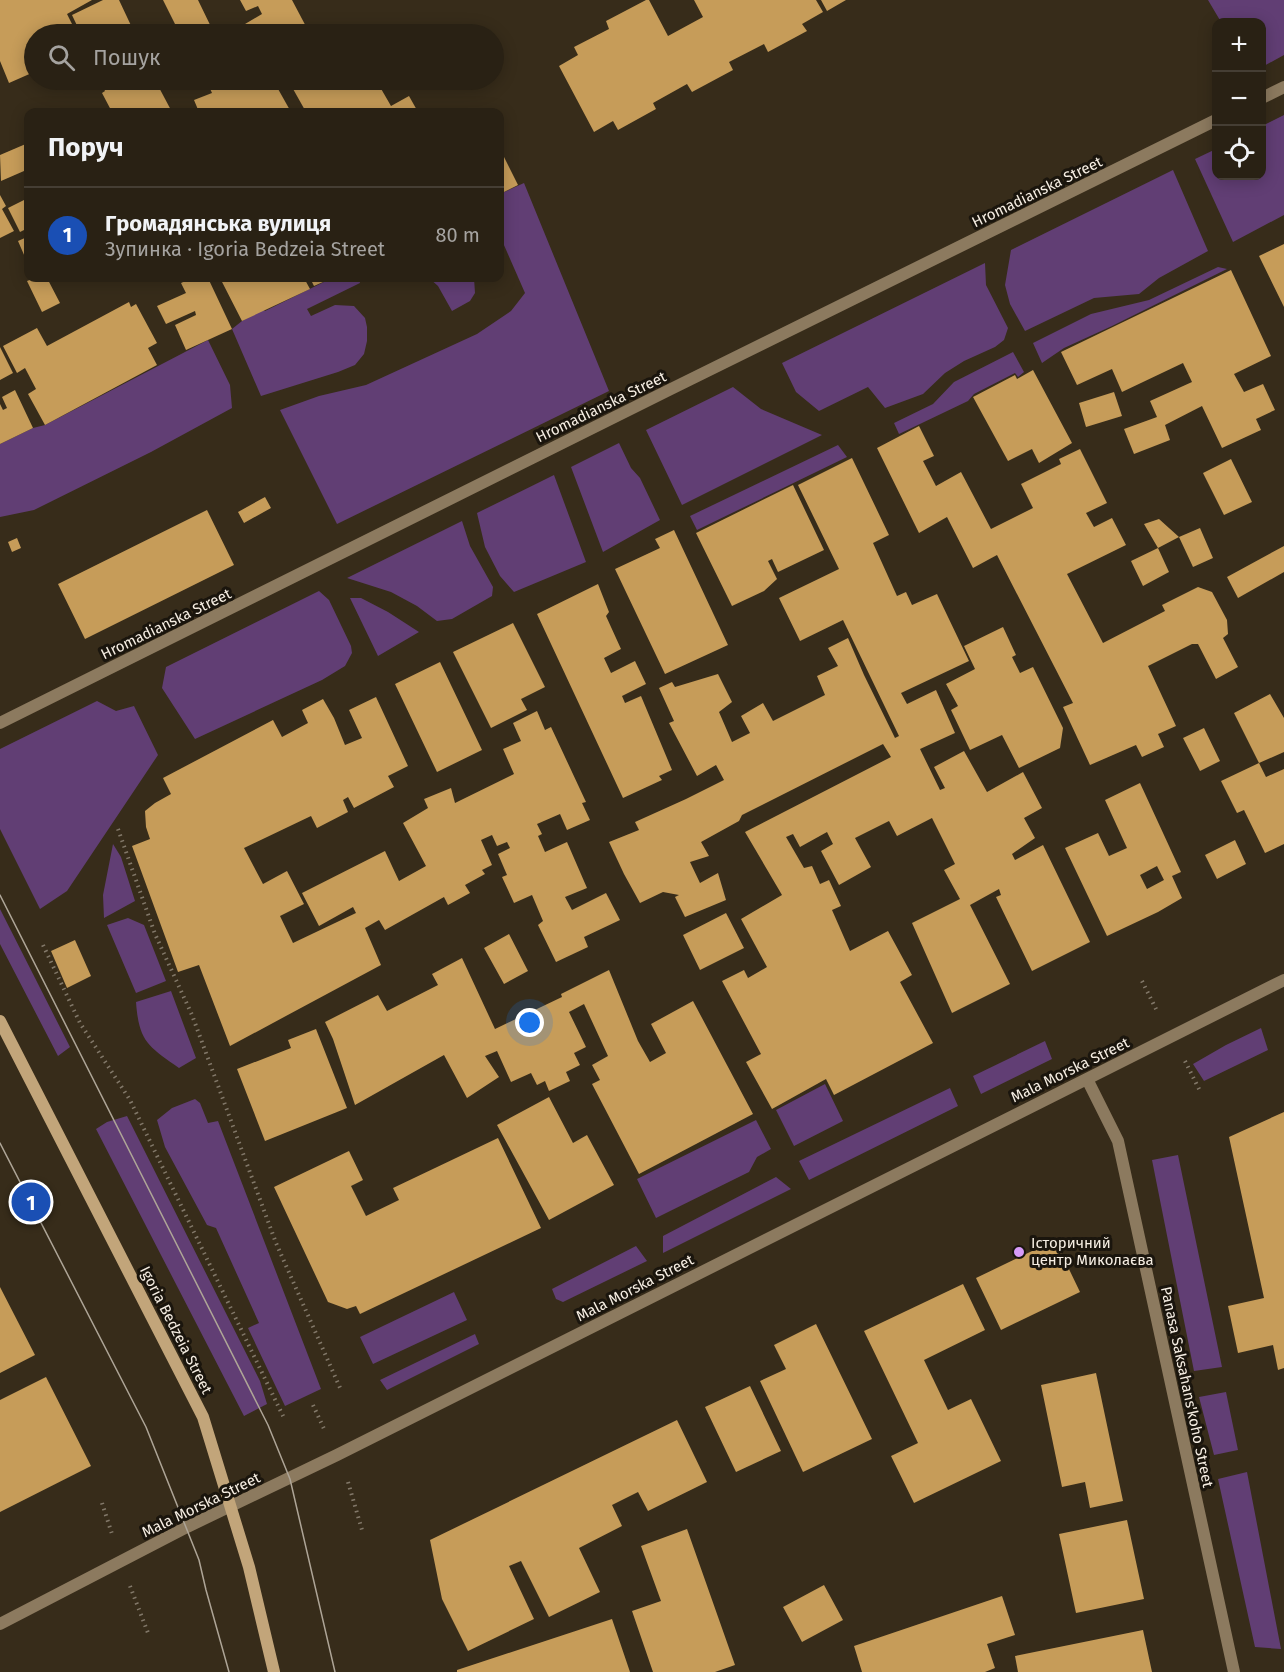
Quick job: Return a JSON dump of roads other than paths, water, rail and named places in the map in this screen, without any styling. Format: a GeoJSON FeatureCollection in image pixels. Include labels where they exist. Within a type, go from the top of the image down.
{"type":"FeatureCollection","features":[{"type":"Feature","properties":{"kind":"street"},"geometry":{"type":"LineString","coordinates":[[1266,96],[1284,87]]}},
{"type":"Feature","properties":{"kind":"street","name":"Hromadianska Street"},"geometry":{"type":"LineString","coordinates":[[0,723],[1212,122]]}},
{"type":"Feature","properties":{"kind":"street","name":"Mala Morska Street"},"geometry":{"type":"LineString","coordinates":[[0,1624],[187,1527],[337,1455],[1284,980]]}},
{"type":"Feature","properties":{"kind":"street","name":"Igoria Bedzeia Street"},"geometry":{"type":"LineString","coordinates":[[0,1021],[203,1417],[249,1566],[274,1672]]}},
{"type":"Feature","properties":{"kind":"street","name":"Panasa Saksahans'koho Street"},"geometry":{"type":"LineString","coordinates":[[1087,1079],[1118,1141],[1233,1672]]}},
{"type":"Feature","properties":{"kind":"tram line"},"geometry":{"type":"LineString","coordinates":[[0,895],[268,1425],[290,1479],[335,1672]]}},
{"type":"Feature","properties":{"kind":"tram line"},"geometry":{"type":"LineString","coordinates":[[0,1143],[146,1427],[199,1560],[229,1672]]}},
{"type":"Feature","properties":{"kind":"place","name":"Громадянська вулиця"},"geometry":{"type":"Point","coordinates":[31,1202]}},
{"type":"Feature","properties":{"kind":"place","name":"Історичний центр Миколаєва"},"geometry":{"type":"Point","coordinates":[1019,1252]}}]}
